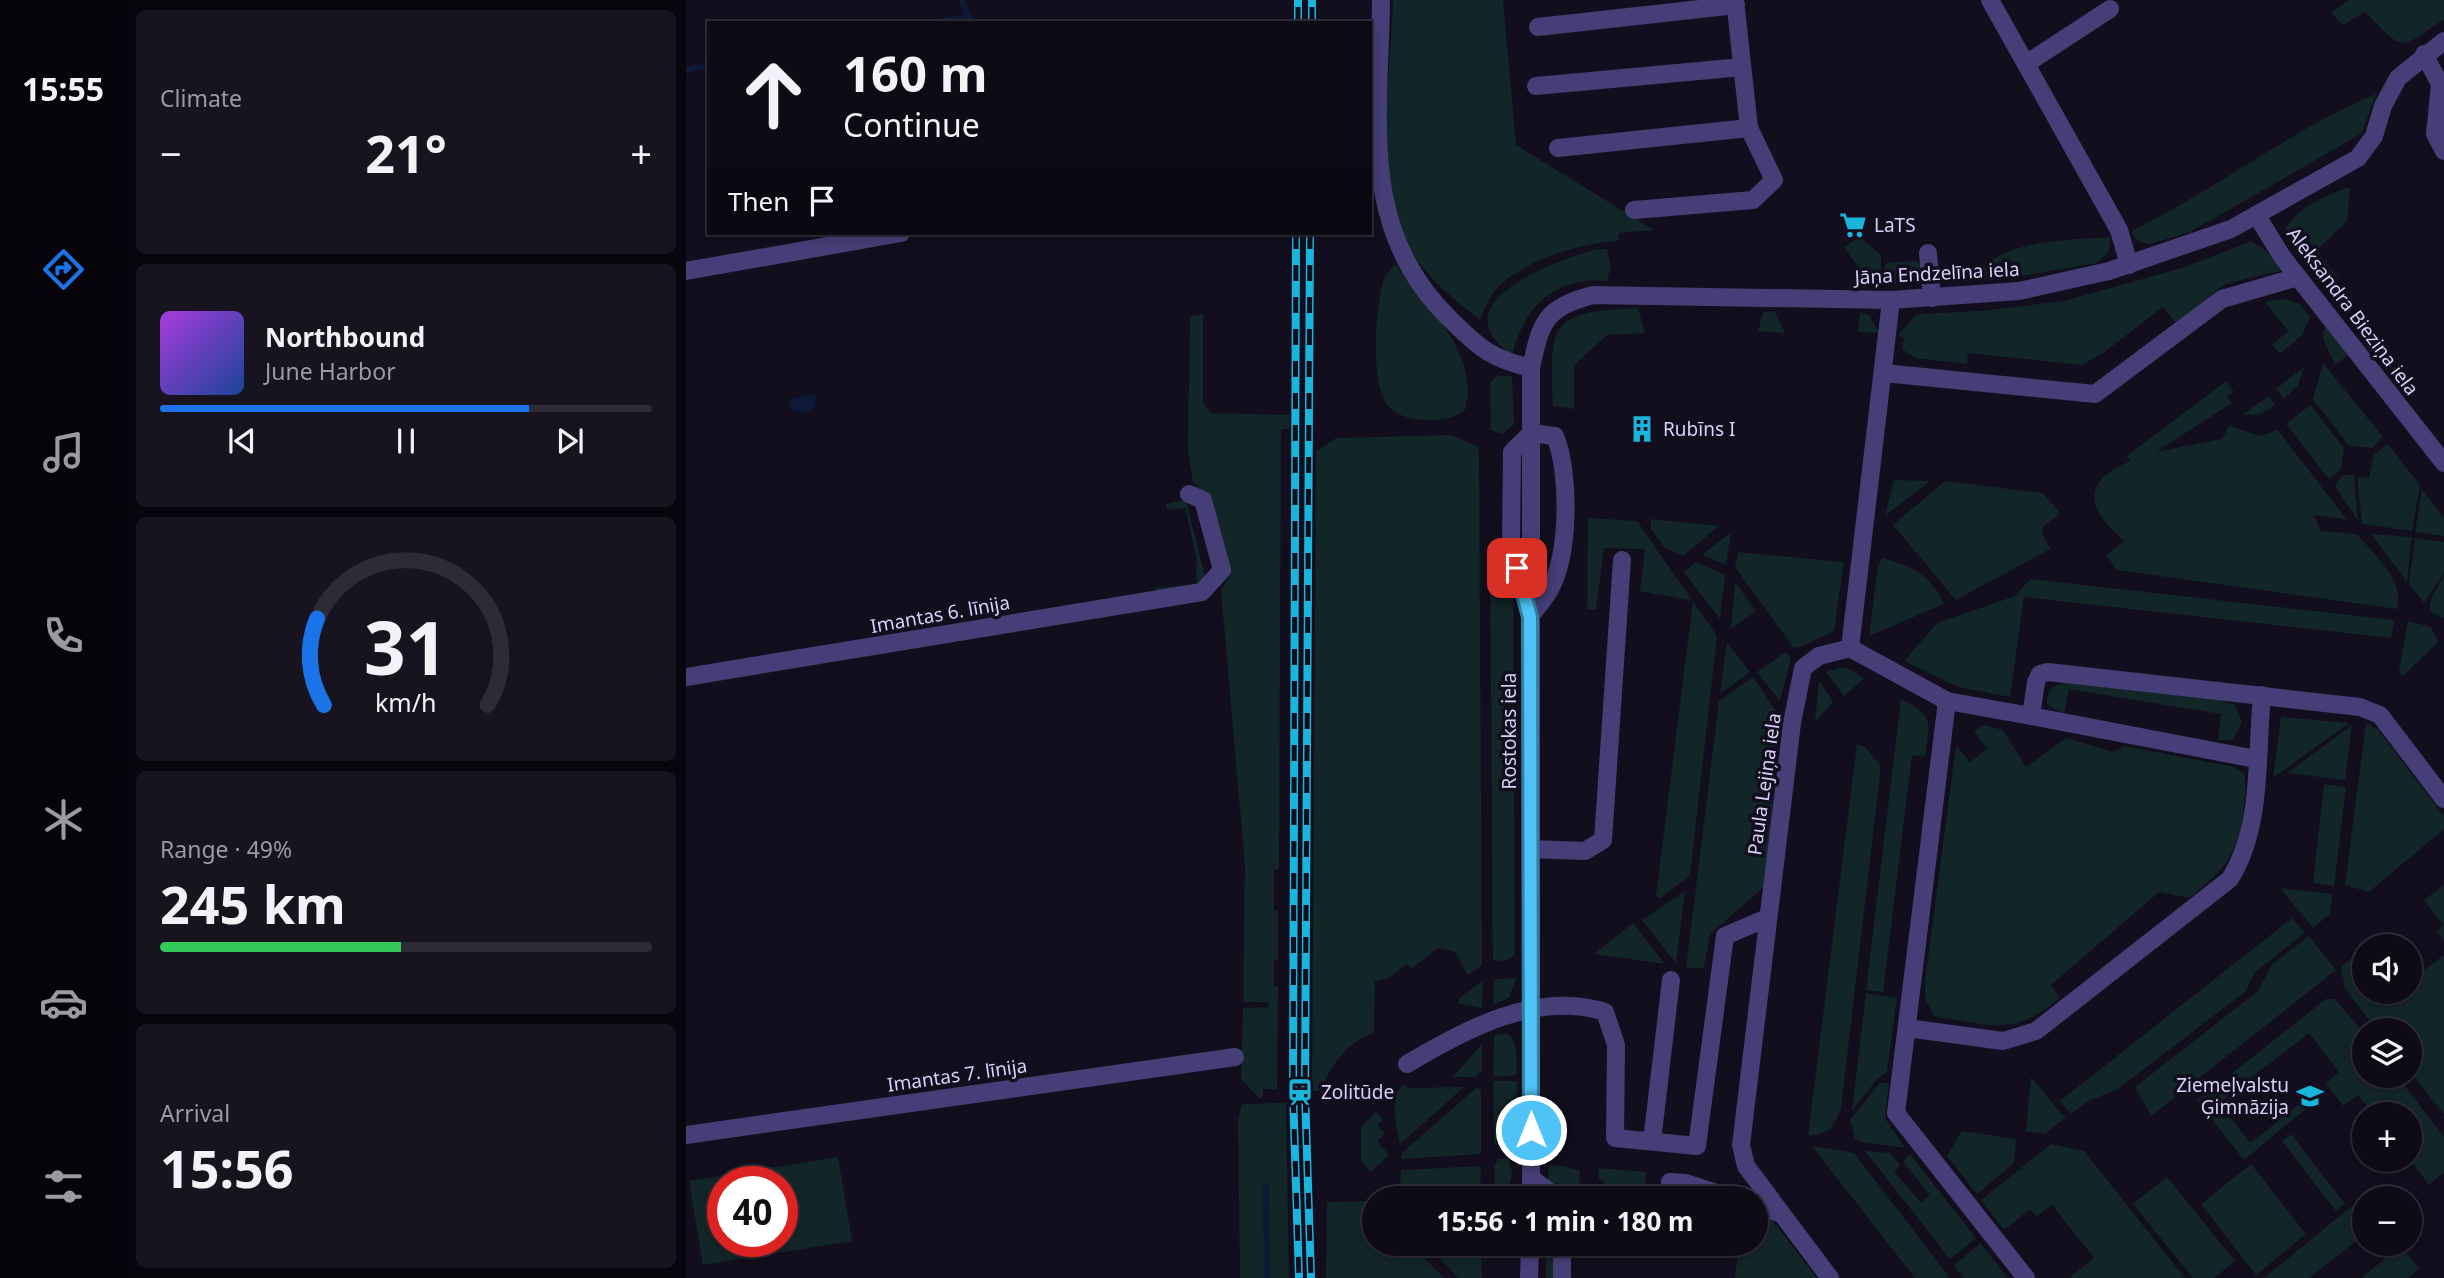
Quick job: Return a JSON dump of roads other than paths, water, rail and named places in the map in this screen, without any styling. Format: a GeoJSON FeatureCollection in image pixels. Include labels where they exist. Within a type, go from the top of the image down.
{"type":"FeatureCollection","features":[{"type":"Feature","properties":{"kind":"street"},"geometry":{"type":"LineString","coordinates":[[1381,0],[1379,183],[1398,249],[1430,300],[1461,330],[1500,361],[1531,368]]}},
{"type":"Feature","properties":{"kind":"street"},"geometry":{"type":"LineString","coordinates":[[1990,0],[2119,230],[2129,265]]}},
{"type":"Feature","properties":{"kind":"street"},"geometry":{"type":"LineString","coordinates":[[1538,27],[1735,3],[1749,128],[1774,180],[1753,200],[1634,210]]}},
{"type":"Feature","properties":{"kind":"street"},"geometry":{"type":"LineString","coordinates":[[2026,64],[2110,9]]}},
{"type":"Feature","properties":{"kind":"street","name":"Jāņa Endzelīna iela"},"geometry":{"type":"LineString","coordinates":[[1593,295],[1891,300],[1932,298],[2020,291],[2129,265],[2191,245],[2257,216],[2358,158],[2374,136],[2383,106],[2398,78],[2424,54],[2444,41]]}},
{"type":"Feature","properties":{"kind":"street"},"geometry":{"type":"LineString","coordinates":[[2424,54],[2440,84],[2435,134],[2444,151]]}},
{"type":"Feature","properties":{"kind":"street"},"geometry":{"type":"LineString","coordinates":[[1535,86],[1742,67]]}},
{"type":"Feature","properties":{"kind":"street"},"geometry":{"type":"LineString","coordinates":[[1558,148],[1749,128]]}},
{"type":"Feature","properties":{"kind":"street","name":"Aleksandra Bieziņa iela"},"geometry":{"type":"LineString","coordinates":[[2257,216],[2298,277],[2444,463]]}},
{"type":"Feature","properties":{"kind":"street"},"geometry":{"type":"LineString","coordinates":[[686,271],[890,235]]}},
{"type":"Feature","properties":{"kind":"street"},"geometry":{"type":"LineString","coordinates":[[1928,253],[1932,298]]}},
{"type":"Feature","properties":{"kind":"street"},"geometry":{"type":"LineString","coordinates":[[1884,373],[2095,394],[2222,299],[2298,277]]}},
{"type":"Feature","properties":{"kind":"street","name":"Rostokas iela"},"geometry":{"type":"LineString","coordinates":[[1531,1186],[1531,368],[1539,331],[1549,317],[1560,306],[1593,295]]}},
{"type":"Feature","properties":{"kind":"street"},"geometry":{"type":"LineString","coordinates":[[1891,300],[1850,648],[1947,701],[2256,759]]}},
{"type":"Feature","properties":{"kind":"street"},"geometry":{"type":"LineString","coordinates":[[1530,617],[1550,589],[1565,527],[1563,455],[1555,436],[1531,433]]}},
{"type":"Feature","properties":{"kind":"street","name":"Imantas 6. līnija"},"geometry":{"type":"LineString","coordinates":[[686,677],[1202,593],[1222,570],[1203,500],[1189,494]]}},
{"type":"Feature","properties":{"kind":"street"},"geometry":{"type":"LineString","coordinates":[[1531,849],[1585,850],[1603,840],[1622,560]]}},
{"type":"Feature","properties":{"kind":"street","name":"Paula Lejiņa iela"},"geometry":{"type":"LineString","coordinates":[[1830,1278],[1746,1166],[1741,1145],[1792,723],[1803,668],[1819,656],[1850,648]]}},
{"type":"Feature","properties":{"kind":"street"},"geometry":{"type":"LineString","coordinates":[[2031,716],[2036,682],[2040,674],[2048,672],[2360,707],[2380,715],[2444,799]]}},
{"type":"Feature","properties":{"kind":"street"},"geometry":{"type":"LineString","coordinates":[[1907,1028],[2003,1041],[2036,1031],[2230,879],[2244,856],[2252,832],[2262,695]]}},
{"type":"Feature","properties":{"kind":"street"},"geometry":{"type":"LineString","coordinates":[[1947,701],[1896,1113],[2026,1278]]}},
{"type":"Feature","properties":{"kind":"street"},"geometry":{"type":"LineString","coordinates":[[1407,1064],[1489,1021],[1531,1010],[1585,1006],[1605,1012],[1616,1045],[1615,1138],[1697,1146],[1725,936],[1768,918]]}},
{"type":"Feature","properties":{"kind":"street"},"geometry":{"type":"LineString","coordinates":[[1652,1141],[1671,980]]}},
{"type":"Feature","properties":{"kind":"street","name":"Imantas 7. līnija"},"geometry":{"type":"LineString","coordinates":[[686,1135],[1235,1057]]}},
{"type":"Feature","properties":{"kind":"street"},"geometry":{"type":"LineString","coordinates":[[1531,1178],[1542,1186]]}},
{"type":"Feature","properties":{"kind":"street"},"geometry":{"type":"LineString","coordinates":[[1670,1186],[1670,1182],[1695,1186]]}},
{"type":"Feature","properties":{"kind":"street"},"geometry":{"type":"LineString","coordinates":[[1768,1209],[1779,1213]]}},
{"type":"Feature","properties":{"kind":"street"},"geometry":{"type":"LineString","coordinates":[[1530,1256],[1530,1278]]}},
{"type":"Feature","properties":{"kind":"street"},"geometry":{"type":"LineString","coordinates":[[1562,1256],[1562,1278]]}},
{"type":"Feature","properties":{"kind":"water"},"geometry":{"type":"Polygon","coordinates":[[[807,394],[816,395],[815,407],[806,413],[790,409],[790,400],[807,394]]]}},
{"type":"Feature","properties":{"kind":"waterway"},"geometry":{"type":"LineString","coordinates":[[961,0],[971,21]]}},
{"type":"Feature","properties":{"kind":"waterway"},"geometry":{"type":"LineString","coordinates":[[943,21],[969,16]]}},
{"type":"Feature","properties":{"kind":"waterway"},"geometry":{"type":"LineString","coordinates":[[686,70],[707,65]]}},
{"type":"Feature","properties":{"kind":"waterway"},"geometry":{"type":"LineString","coordinates":[[1266,1186],[1267,1278]]}},
{"type":"Feature","properties":{"kind":"railway"},"geometry":{"type":"LineString","coordinates":[[1298,0],[1298,21]]}},
{"type":"Feature","properties":{"kind":"railway"},"geometry":{"type":"LineString","coordinates":[[1312,0],[1312,21]]}},
{"type":"Feature","properties":{"kind":"railway"},"geometry":{"type":"LineString","coordinates":[[1296,235],[1293,1092],[1299,1278]]}},
{"type":"Feature","properties":{"kind":"railway"},"geometry":{"type":"LineString","coordinates":[[1310,235],[1305,1092],[1311,1278]]}},
{"type":"Feature","properties":{"kind":"place","name":"LaTS"},"geometry":{"type":"Point","coordinates":[1853,225]}},
{"type":"Feature","properties":{"kind":"place","name":"Rubīns I"},"geometry":{"type":"Point","coordinates":[1642,429]}},
{"type":"Feature","properties":{"kind":"place","name":"Zolitūde"},"geometry":{"type":"Point","coordinates":[1300,1092]}},
{"type":"Feature","properties":{"kind":"place","name":"Ziemeļvalstu Ģimnāzija"},"geometry":{"type":"Point","coordinates":[2310,1096]}}]}
